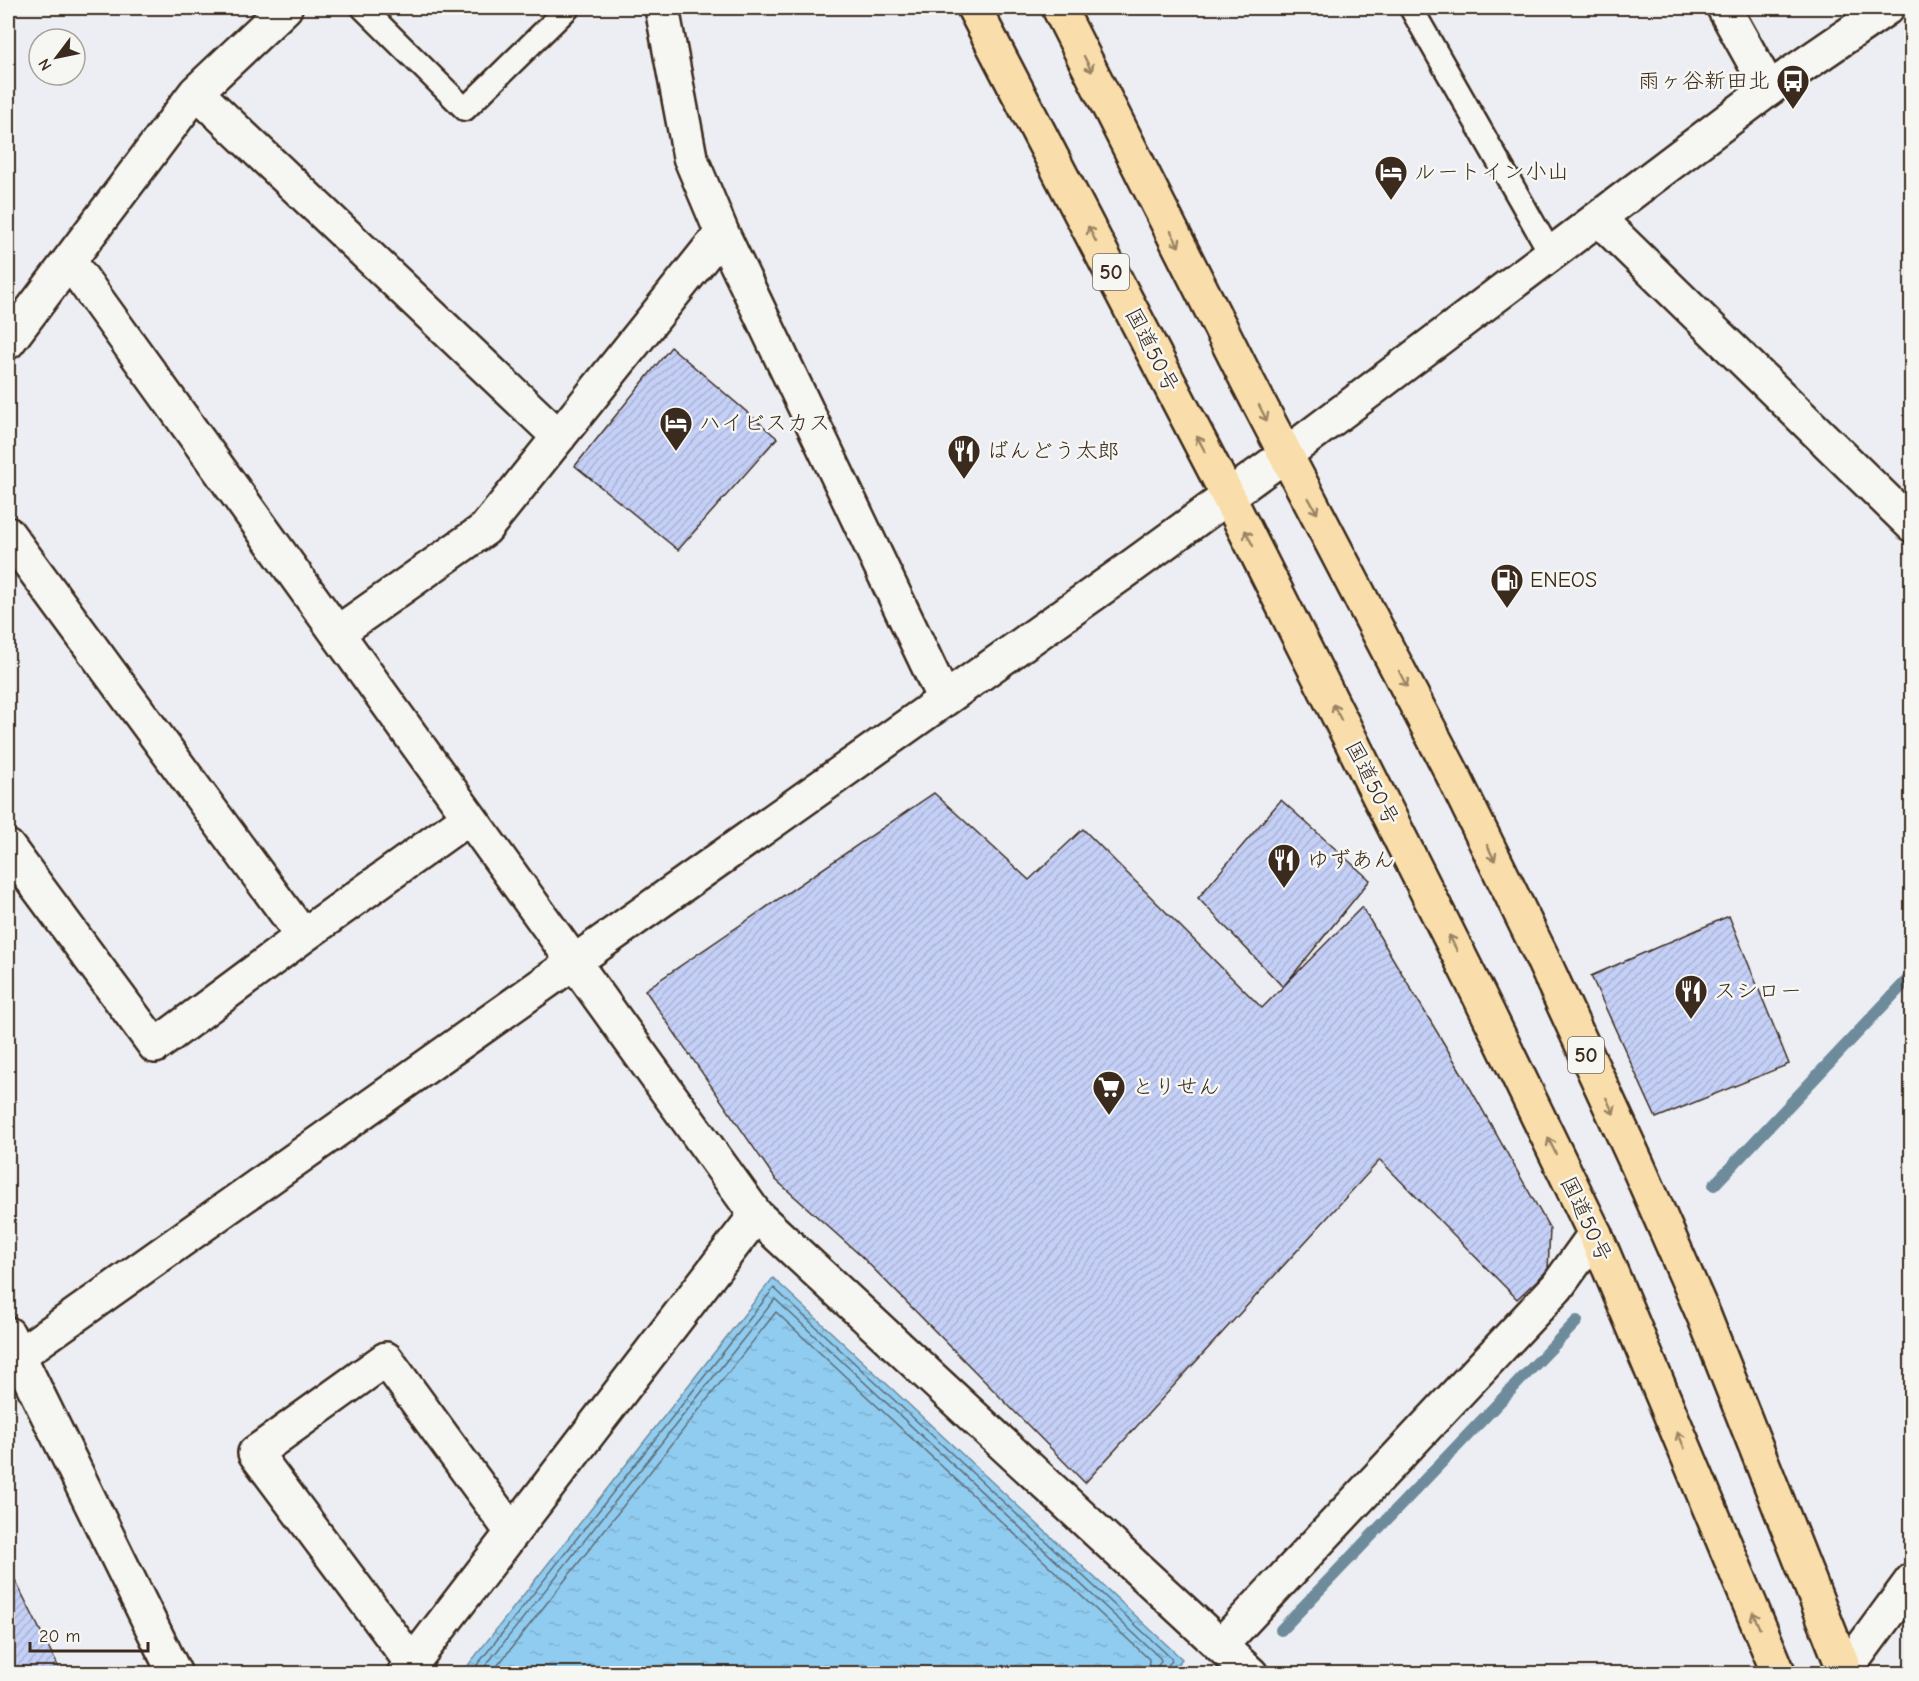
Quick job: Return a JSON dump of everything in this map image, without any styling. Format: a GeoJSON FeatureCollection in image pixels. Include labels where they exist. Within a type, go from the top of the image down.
{"type":"FeatureCollection","features":[{"type":"Feature","properties":{"kind":"highway","name":"国道50号"},"geometry":{"type":"LineString","coordinates":[[974,8],[1228,496],[1479,995],[1595,1234],[1779,1674]]}},
{"type":"Feature","properties":{"kind":"highway","name":"50"},"geometry":{"type":"LineString","coordinates":[[1059,8],[1285,455],[1325,527],[1445,760],[1539,951],[1704,1316],[1846,1672]]}},
{"type":"Feature","properties":{"kind":"street"},"geometry":{"type":"LineString","coordinates":[[8,342],[196,92],[285,8]]}},
{"type":"Feature","properties":{"kind":"street"},"geometry":{"type":"LineString","coordinates":[[662,8],[690,157],[722,232],[944,699]]}},
{"type":"Feature","properties":{"kind":"street"},"geometry":{"type":"LineString","coordinates":[[1724,8],[1769,89]]}},
{"type":"Feature","properties":{"kind":"street"},"geometry":{"type":"LineString","coordinates":[[175,1674],[11,1351],[573,963],[1123,573],[1285,455],[1769,89],[1887,8]]}},
{"type":"Feature","properties":{"kind":"street"},"geometry":{"type":"LineString","coordinates":[[196,92],[558,437]]}},
{"type":"Feature","properties":{"kind":"street"},"geometry":{"type":"LineString","coordinates":[[1599,219],[1911,525]]}},
{"type":"Feature","properties":{"kind":"street"},"geometry":{"type":"LineString","coordinates":[[337,633],[485,529],[722,232]]}},
{"type":"Feature","properties":{"kind":"street"},"geometry":{"type":"LineString","coordinates":[[70,262],[756,1215],[1251,1674]]}},
{"type":"Feature","properties":{"kind":"street"},"geometry":{"type":"LineString","coordinates":[[8,534],[303,936]]}},
{"type":"Feature","properties":{"kind":"street"},"geometry":{"type":"LineString","coordinates":[[8,847],[155,1046],[469,817]]}},
{"type":"Feature","properties":{"kind":"street"},"geometry":{"type":"LineString","coordinates":[[512,1532],[386,1359],[255,1453],[408,1668],[756,1215]]}},
{"type":"Feature","properties":{"kind":"street"},"geometry":{"type":"LineString","coordinates":[[1221,1645],[1557,1287],[1595,1234]]}},
{"type":"Feature","properties":{"kind":"street"},"geometry":{"type":"LineString","coordinates":[[1846,1672],[1911,1580]]}},
{"type":"Feature","properties":{"kind":"lane"},"geometry":{"type":"LineString","coordinates":[[363,8],[465,109],[568,8]]}},
{"type":"Feature","properties":{"kind":"lane"},"geometry":{"type":"LineString","coordinates":[[1416,9],[1551,254]]}},
{"type":"Feature","properties":{"kind":"water"},"geometry":{"type":"Polygon","coordinates":[[[773,1278],[1182,1659],[1168,1674],[462,1673],[773,1278]]]}},
{"type":"Feature","properties":{"kind":"building","name":"ハイビスカス"},"geometry":{"type":"Polygon","coordinates":[[[671,347],[777,438],[678,550],[575,466],[671,347]]]}},
{"type":"Feature","properties":{"kind":"building","name":"とりせん"},"geometry":{"type":"Polygon","coordinates":[[[934,793],[1029,880],[1083,829],[1262,1008],[1362,907],[1461,1072],[1550,1229],[1548,1270],[1517,1299],[1380,1160],[1085,1483],[861,1256],[776,1180],[645,990],[934,793]]]}},
{"type":"Feature","properties":{"kind":"building","name":"ゆずあん"},"geometry":{"type":"Polygon","coordinates":[[[1281,800],[1370,880],[1283,987],[1198,898],[1281,800]]]}},
{"type":"Feature","properties":{"kind":"building","name":"スシロー"},"geometry":{"type":"Polygon","coordinates":[[[1729,916],[1789,1064],[1656,1118],[1591,976],[1729,916]]]}},
{"type":"Feature","properties":{"kind":"building"},"geometry":{"type":"Polygon","coordinates":[[[8,1566],[62,1674],[8,1674],[8,1566]]]}},
{"type":"Feature","properties":{"kind":"waterway"},"geometry":{"type":"LineString","coordinates":[[1714,1185],[1912,975]]}},
{"type":"Feature","properties":{"kind":"waterway"},"geometry":{"type":"LineString","coordinates":[[1281,1630],[1577,1321]]}},
{"type":"Feature","properties":{"kind":"place","name":"雨ヶ谷新田北"},"geometry":{"type":"Point","coordinates":[1793,110]}},
{"type":"Feature","properties":{"kind":"place","name":"ルートイン小山"},"geometry":{"type":"Point","coordinates":[1391,201]}},
{"type":"Feature","properties":{"kind":"place","name":"ハイビスカス"},"geometry":{"type":"Point","coordinates":[676,452]}},
{"type":"Feature","properties":{"kind":"place","name":"ばんどう太郎"},"geometry":{"type":"Point","coordinates":[964,480]}},
{"type":"Feature","properties":{"kind":"place","name":"ENEOS"},"geometry":{"type":"Point","coordinates":[1507,609]}},
{"type":"Feature","properties":{"kind":"place","name":"ゆずあん"},"geometry":{"type":"Point","coordinates":[1284,889]}},
{"type":"Feature","properties":{"kind":"place","name":"スシロー"},"geometry":{"type":"Point","coordinates":[1691,1020]}},
{"type":"Feature","properties":{"kind":"place","name":"とりせん"},"geometry":{"type":"Point","coordinates":[1109,1116]}}]}
